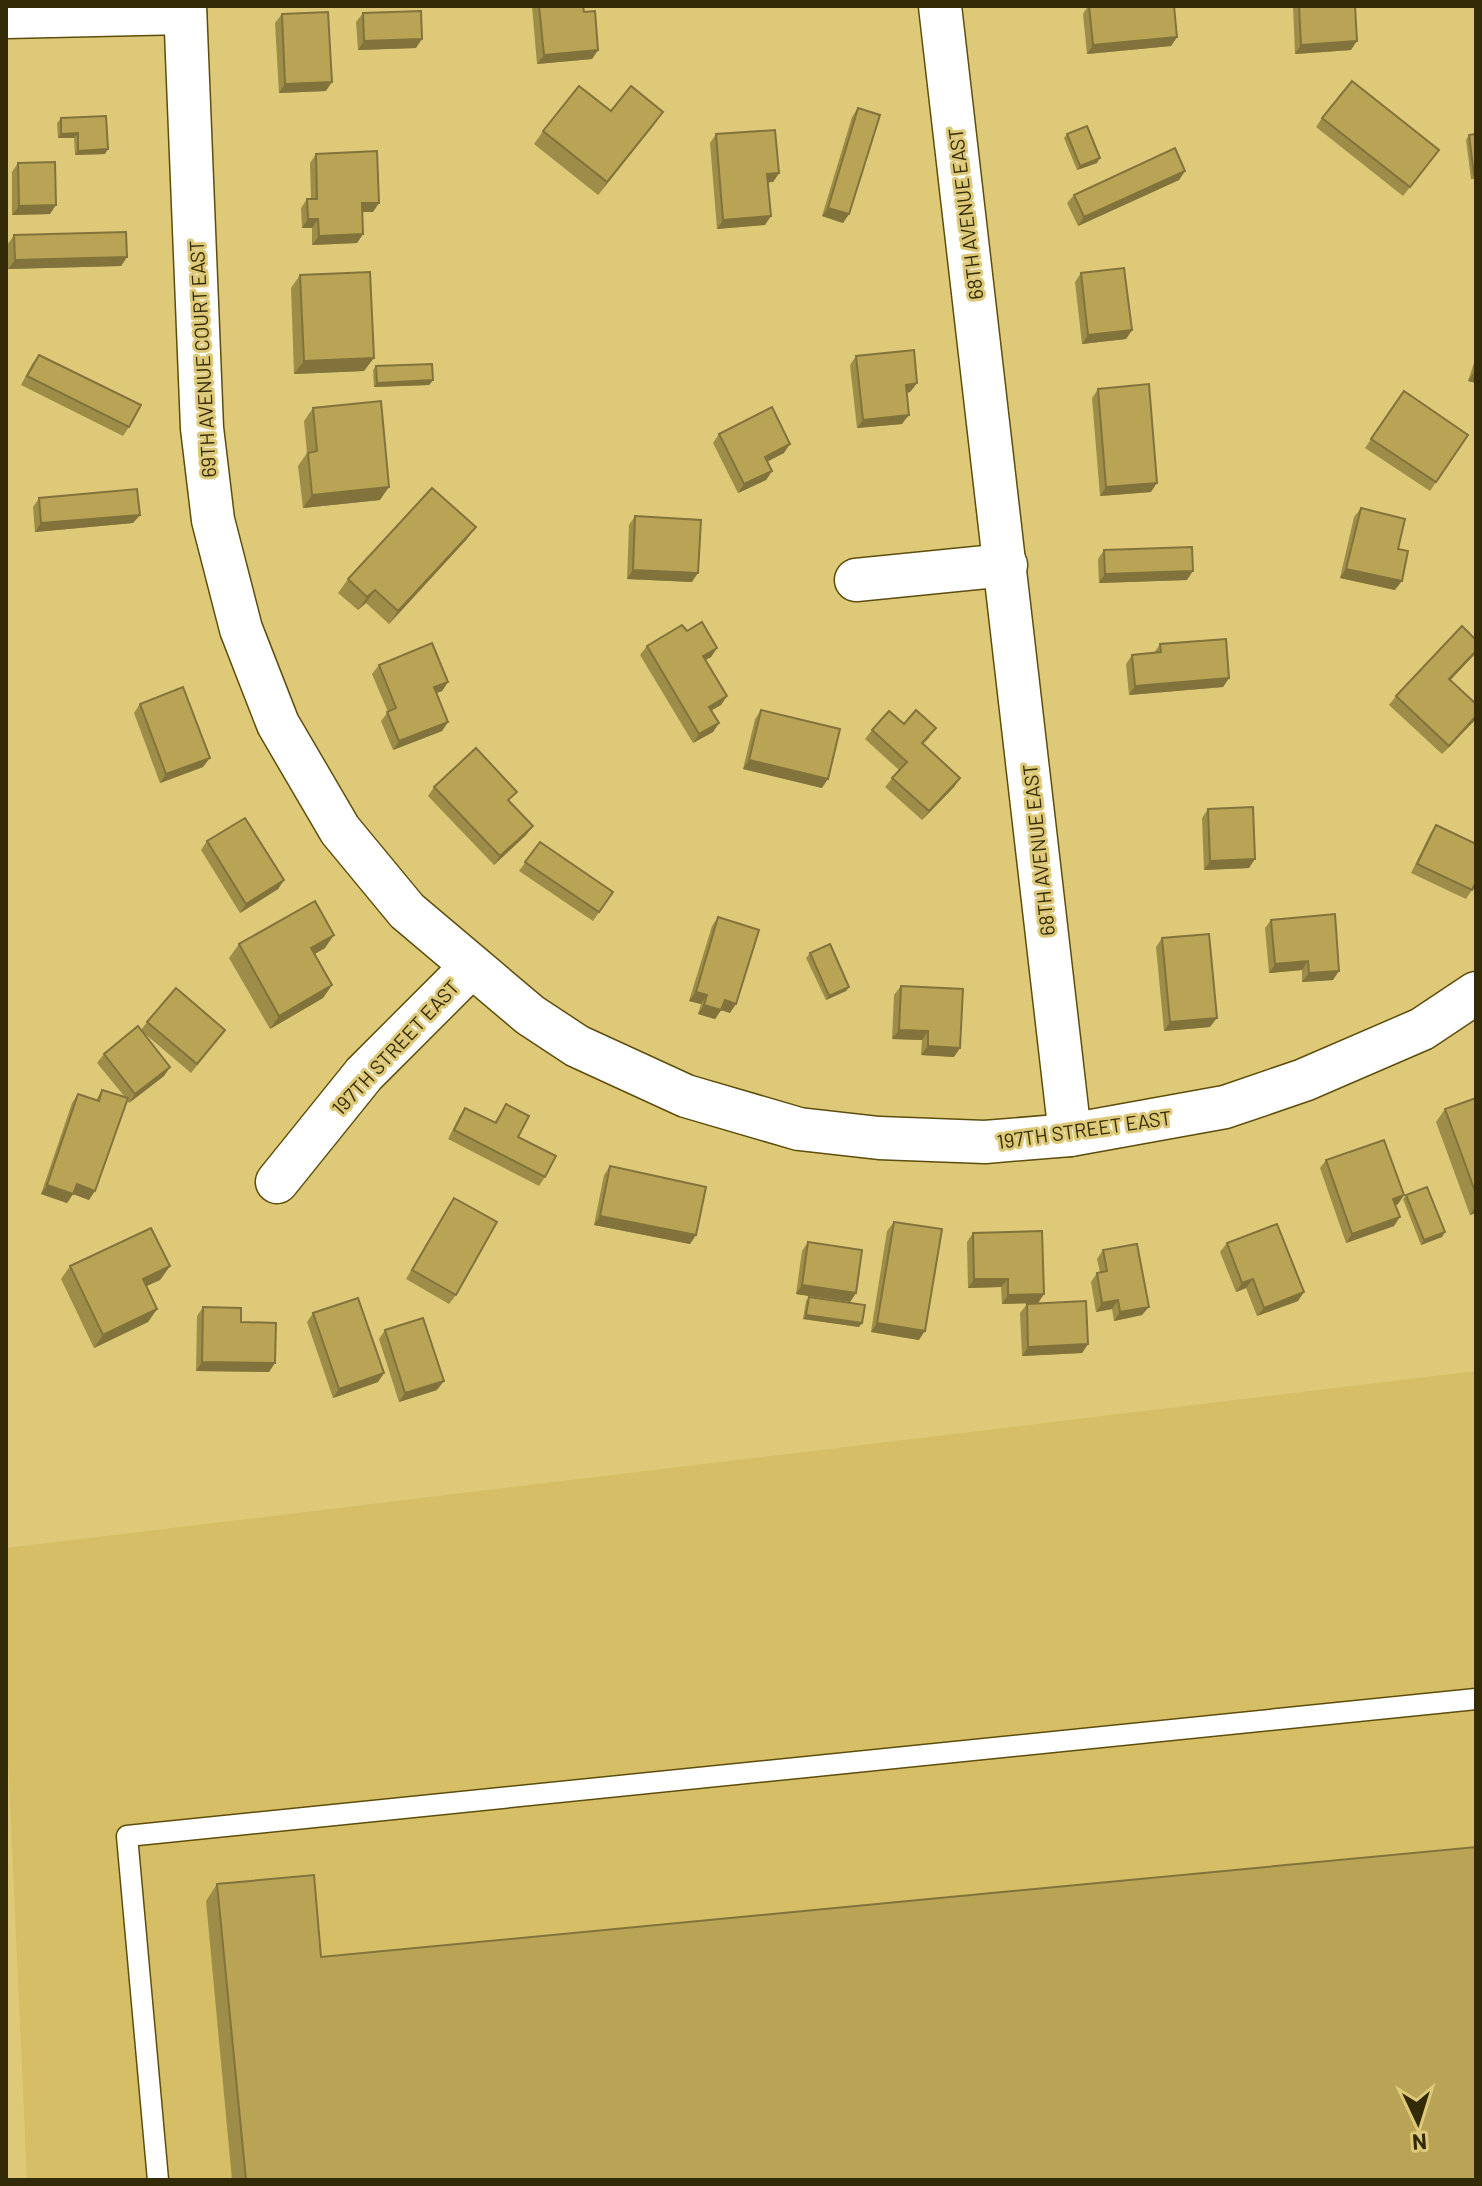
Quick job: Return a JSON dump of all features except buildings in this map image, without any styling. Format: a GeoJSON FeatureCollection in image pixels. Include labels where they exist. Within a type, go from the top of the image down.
{"type":"FeatureCollection","features":[{"type":"Feature","properties":{"kind":"street","name":"68TH AVENUE EAST"},"geometry":{"type":"LineString","coordinates":[[940,6],[1070,1135]]}},
{"type":"Feature","properties":{"kind":"street"},"geometry":{"type":"LineString","coordinates":[[6,17],[185,10]]}},
{"type":"Feature","properties":{"kind":"street","name":"69TH AVENUE COURT EAST"},"geometry":{"type":"LineString","coordinates":[[185,10],[202,428],[213,520],[241,629],[278,724],[340,830],[407,911],[472,966]]}},
{"type":"Feature","properties":{"kind":"street"},"geometry":{"type":"LineString","coordinates":[[856,580],[1006,565]]}},
{"type":"Feature","properties":{"kind":"street","name":"197TH STREET EAST"},"geometry":{"type":"LineString","coordinates":[[277,1182],[364,1074],[472,966],[530,1015],[577,1046],[686,1096],[799,1129],[879,1138],[985,1142],[1070,1135],[1225,1107],[1304,1080],[1422,1029],[1476,993]]}},
{"type":"Feature","properties":{"kind":"lane"},"geometry":{"type":"LineString","coordinates":[[158,2180],[127,1836],[1476,1699]]}},
{"type":"Feature","properties":{"kind":"shaded area"},"geometry":{"type":"Polygon","coordinates":[[[1476,1371],[1476,2180],[27,2180],[6,1714],[6,1548],[1476,1371]]]}}]}
